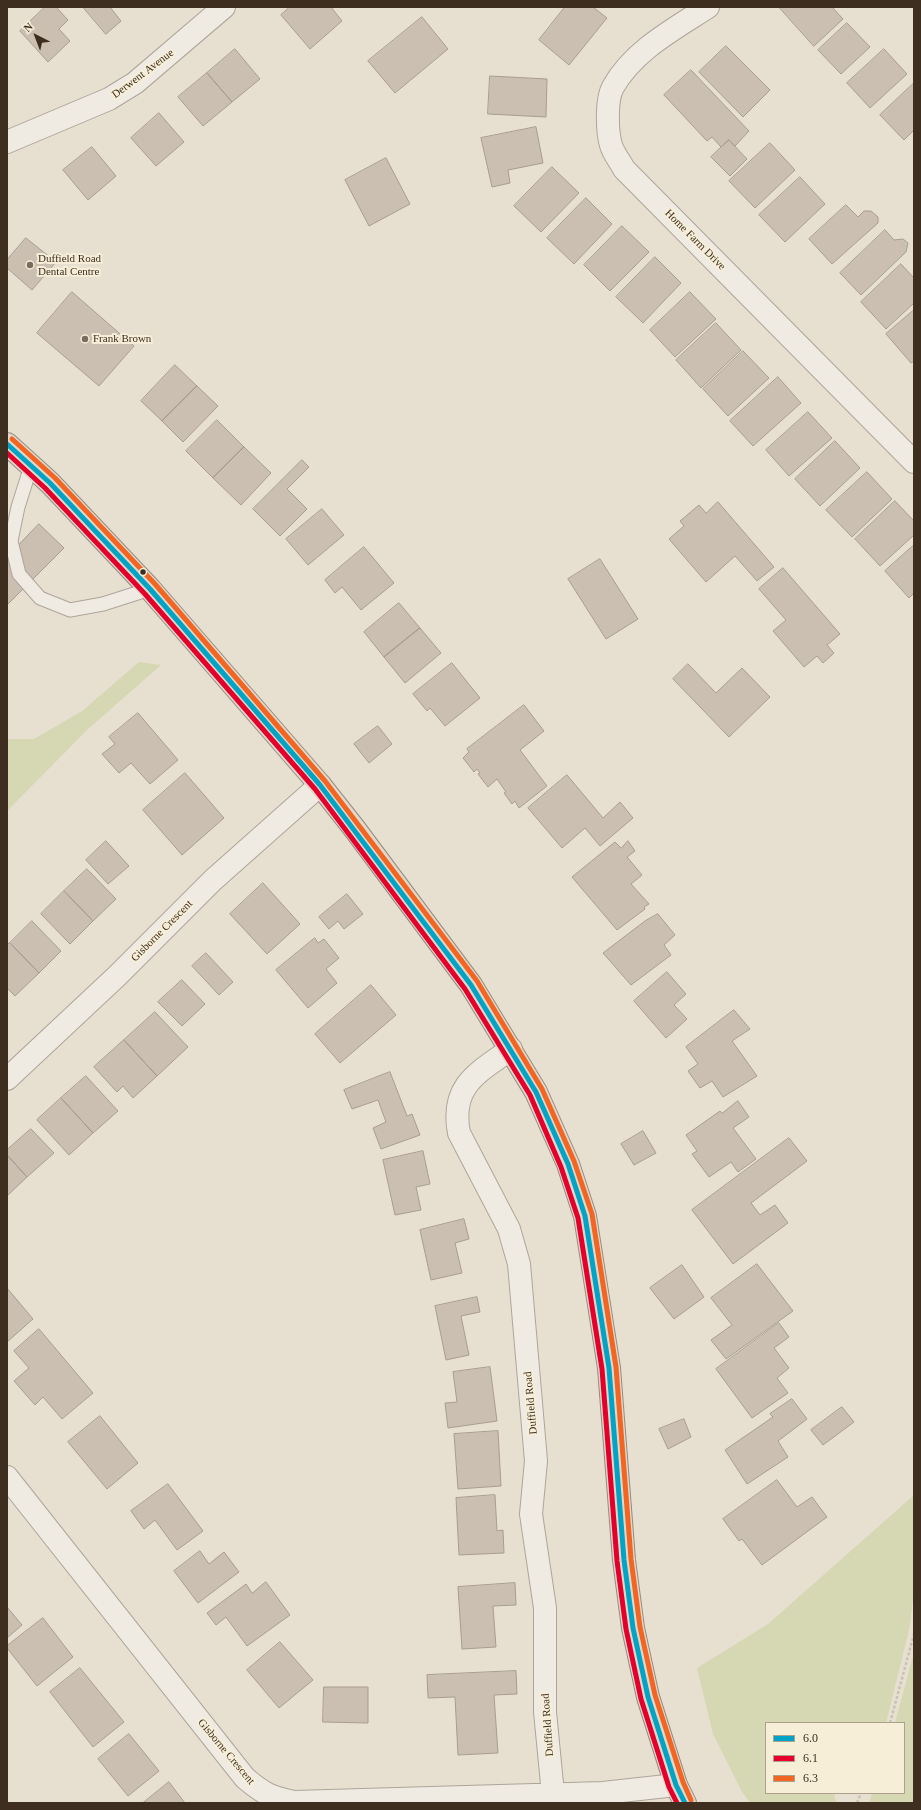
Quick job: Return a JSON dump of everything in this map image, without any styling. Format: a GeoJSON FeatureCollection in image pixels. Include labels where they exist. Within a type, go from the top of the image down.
{"type":"FeatureCollection","features":[{"type":"Feature","properties":{"kind":"highway"},"geometry":{"type":"LineString","coordinates":[[7,444],[50,483],[150,589],[320,785],[354,828],[471,985],[536,1092],[568,1164],[585,1216],[609,1368],[624,1560],[633,1628],[648,1697],[681,1794]]}},
{"type":"Feature","properties":{"kind":"street","name":"Derwent Avenue"},"geometry":{"type":"LineString","coordinates":[[7,142],[115,96],[135,83],[224,7]]}},
{"type":"Feature","properties":{"kind":"street","name":"Home Farm Drive"},"geometry":{"type":"LineString","coordinates":[[708,7],[650,45],[628,65],[612,88],[607,117],[611,145],[624,169],[914,462]]}},
{"type":"Feature","properties":{"kind":"street","name":"Gisborne Crescent"},"geometry":{"type":"LineString","coordinates":[[7,1079],[117,976],[213,880],[320,785]]}},
{"type":"Feature","properties":{"kind":"street","name":"Duffield Road"},"geometry":{"type":"LineString","coordinates":[[511,1049],[487,1066],[463,1089],[458,1102],[456,1117],[459,1133],[509,1229],[519,1264],[536,1461],[531,1514],[545,1608],[545,1712],[553,1794]]}},
{"type":"Feature","properties":{"kind":"street","name":"Gisborne Crescent"},"geometry":{"type":"LineString","coordinates":[[7,1477],[245,1778],[260,1792],[272,1798],[294,1802],[553,1794],[681,1794]]}},
{"type":"Feature","properties":{"kind":"lane"},"geometry":{"type":"LineString","coordinates":[[31,466],[18,507],[11,541],[19,574],[40,598],[70,610],[103,604],[150,589]]}},
{"type":"Feature","properties":{"kind":"path"},"geometry":{"type":"LineString","coordinates":[[890,1722],[914,1634]]}},
{"type":"Feature","properties":{"kind":"green space"},"geometry":{"type":"Polygon","coordinates":[[[139,662],[161,665],[87,730],[7,811],[7,739],[34,739],[82,711],[139,662]]]}},
{"type":"Feature","properties":{"kind":"green space"},"geometry":{"type":"Polygon","coordinates":[[[914,1495],[914,1588],[910,1626],[886,1722],[765,1722],[765,1794],[834,1794],[836,1803],[750,1803],[741,1790],[713,1734],[697,1668],[768,1624],[914,1495]]]}},
{"type":"Feature","properties":{"kind":"green space"},"geometry":{"type":"Polygon","coordinates":[[[914,1652],[914,1803],[869,1803],[872,1794],[905,1794],[905,1722],[895,1722],[914,1652]]]}},
{"type":"Feature","properties":{"kind":"building"},"geometry":{"type":"Polygon","coordinates":[[[45,7],[56,7],[68,20],[59,29],[70,41],[48,62],[20,31],[45,7]]]}},
{"type":"Feature","properties":{"kind":"building"},"geometry":{"type":"Polygon","coordinates":[[[83,7],[110,7],[121,21],[106,34],[83,7]]]}},
{"type":"Feature","properties":{"kind":"building"},"geometry":{"type":"Polygon","coordinates":[[[290,7],[331,7],[342,21],[310,49],[281,15],[290,7]]]}},
{"type":"Feature","properties":{"kind":"building"},"geometry":{"type":"Polygon","coordinates":[[[565,7],[593,7],[607,18],[569,65],[539,40],[565,7]]]}},
{"type":"Feature","properties":{"kind":"building"},"geometry":{"type":"Polygon","coordinates":[[[779,7],[832,7],[843,19],[814,46],[779,7]]]}},
{"type":"Feature","properties":{"kind":"building"},"geometry":{"type":"Polygon","coordinates":[[[422,17],[448,49],[395,93],[368,61],[422,17]]]}},
{"type":"Feature","properties":{"kind":"building"},"geometry":{"type":"Polygon","coordinates":[[[847,23],[870,47],[841,74],[818,50],[847,23]]]}},
{"type":"Feature","properties":{"kind":"building"},"geometry":{"type":"Polygon","coordinates":[[[726,46],[770,90],[743,117],[699,72],[726,46]]]}},
{"type":"Feature","properties":{"kind":"building"},"geometry":{"type":"Polygon","coordinates":[[[235,49],[260,79],[232,102],[207,73],[235,49]]]}},
{"type":"Feature","properties":{"kind":"building"},"geometry":{"type":"Polygon","coordinates":[[[884,49],[907,74],[870,108],[847,83],[884,49]]]}},
{"type":"Feature","properties":{"kind":"building"},"geometry":{"type":"Polygon","coordinates":[[[691,70],[749,131],[735,146],[729,140],[721,147],[712,137],[707,141],[664,95],[691,70]]]}},
{"type":"Feature","properties":{"kind":"building"},"geometry":{"type":"Polygon","coordinates":[[[207,73],[232,102],[203,126],[178,97],[207,73]]]}},
{"type":"Feature","properties":{"kind":"building"},"geometry":{"type":"Polygon","coordinates":[[[490,76],[547,79],[546,117],[488,114],[490,76]]]}},
{"type":"Feature","properties":{"kind":"building"},"geometry":{"type":"Polygon","coordinates":[[[914,83],[914,130],[904,140],[880,115],[914,83]]]}},
{"type":"Feature","properties":{"kind":"building"},"geometry":{"type":"Polygon","coordinates":[[[159,113],[184,142],[156,166],[131,138],[159,113]]]}},
{"type":"Feature","properties":{"kind":"building"},"geometry":{"type":"Polygon","coordinates":[[[536,127],[543,163],[508,170],[510,183],[492,187],[481,138],[536,127]]]}},
{"type":"Feature","properties":{"kind":"building"},"geometry":{"type":"Polygon","coordinates":[[[729,140],[747,159],[730,176],[711,157],[729,140]]]}},
{"type":"Feature","properties":{"kind":"building"},"geometry":{"type":"Polygon","coordinates":[[[770,143],[795,170],[755,208],[729,181],[770,143]]]}},
{"type":"Feature","properties":{"kind":"building"},"geometry":{"type":"Polygon","coordinates":[[[92,147],[116,176],[88,200],[63,170],[92,147]]]}},
{"type":"Feature","properties":{"kind":"building"},"geometry":{"type":"Polygon","coordinates":[[[386,158],[410,204],[369,226],[345,180],[386,158]]]}},
{"type":"Feature","properties":{"kind":"building"},"geometry":{"type":"Polygon","coordinates":[[[552,167],[579,193],[541,232],[514,206],[552,167]]]}},
{"type":"Feature","properties":{"kind":"building"},"geometry":{"type":"Polygon","coordinates":[[[800,177],[825,204],[785,242],[759,215],[800,177]]]}},
{"type":"Feature","properties":{"kind":"building"},"geometry":{"type":"Polygon","coordinates":[[[586,198],[612,224],[574,264],[547,238],[586,198]]]}},
{"type":"Feature","properties":{"kind":"building"},"geometry":{"type":"Polygon","coordinates":[[[846,205],[858,217],[864,211],[871,211],[878,217],[878,223],[832,264],[809,239],[846,205]]]}},
{"type":"Feature","properties":{"kind":"building"},"geometry":{"type":"Polygon","coordinates":[[[622,226],[649,252],[610,291],[584,265],[622,226]]]}},
{"type":"Feature","properties":{"kind":"building"},"geometry":{"type":"Polygon","coordinates":[[[885,230],[894,240],[903,239],[908,243],[906,252],[861,295],[840,273],[885,230]]]}},
{"type":"Feature","properties":{"kind":"building","name":"Duffield Road Dental Centre"},"geometry":{"type":"Polygon","coordinates":[[[26,238],[56,262],[32,290],[7,268],[7,260],[26,238]]]}},
{"type":"Feature","properties":{"kind":"building"},"geometry":{"type":"Polygon","coordinates":[[[655,257],[681,283],[643,323],[616,297],[655,257]]]}},
{"type":"Feature","properties":{"kind":"building"},"geometry":{"type":"Polygon","coordinates":[[[901,264],[914,278],[914,303],[886,329],[861,302],[901,264]]]}},
{"type":"Feature","properties":{"kind":"building","name":"Frank Brown"},"geometry":{"type":"Polygon","coordinates":[[[72,292],[134,346],[99,386],[37,333],[72,292]]]}},
{"type":"Feature","properties":{"kind":"building"},"geometry":{"type":"Polygon","coordinates":[[[690,292],[716,319],[675,357],[650,330],[690,292]]]}},
{"type":"Feature","properties":{"kind":"building"},"geometry":{"type":"Polygon","coordinates":[[[914,310],[914,361],[911,363],[886,334],[914,310]]]}},
{"type":"Feature","properties":{"kind":"building"},"geometry":{"type":"Polygon","coordinates":[[[716,323],[741,350],[701,388],[676,360],[716,323]]]}},
{"type":"Feature","properties":{"kind":"building"},"geometry":{"type":"Polygon","coordinates":[[[743,351],[769,378],[728,416],[703,389],[743,351]]]}},
{"type":"Feature","properties":{"kind":"building"},"geometry":{"type":"Polygon","coordinates":[[[175,365],[197,386],[162,421],[141,401],[175,365]]]}},
{"type":"Feature","properties":{"kind":"building"},"geometry":{"type":"Polygon","coordinates":[[[778,377],[801,403],[753,446],[730,421],[778,377]]]}},
{"type":"Feature","properties":{"kind":"building"},"geometry":{"type":"Polygon","coordinates":[[[197,386],[218,406],[183,442],[162,421],[197,386]]]}},
{"type":"Feature","properties":{"kind":"building"},"geometry":{"type":"Polygon","coordinates":[[[808,412],[832,438],[789,476],[766,450],[808,412]]]}},
{"type":"Feature","properties":{"kind":"building"},"geometry":{"type":"Polygon","coordinates":[[[217,420],[244,447],[213,478],[186,451],[217,420]]]}},
{"type":"Feature","properties":{"kind":"building"},"geometry":{"type":"Polygon","coordinates":[[[835,441],[860,468],[820,506],[795,479],[835,441]]]}},
{"type":"Feature","properties":{"kind":"building"},"geometry":{"type":"Polygon","coordinates":[[[244,447],[271,473],[241,505],[213,478],[244,447]]]}},
{"type":"Feature","properties":{"kind":"building"},"geometry":{"type":"Polygon","coordinates":[[[302,460],[309,467],[287,489],[307,509],[280,536],[253,509],[302,460]]]}},
{"type":"Feature","properties":{"kind":"building"},"geometry":{"type":"Polygon","coordinates":[[[867,472],[892,499],[852,537],[826,510],[867,472]]]}},
{"type":"Feature","properties":{"kind":"building"},"geometry":{"type":"Polygon","coordinates":[[[895,501],[914,521],[914,535],[880,566],[855,539],[895,501]]]}},
{"type":"Feature","properties":{"kind":"building"},"geometry":{"type":"Polygon","coordinates":[[[718,502],[774,567],[757,581],[735,556],[706,582],[669,539],[684,526],[680,521],[699,505],[706,513],[718,502]]]}},
{"type":"Feature","properties":{"kind":"building"},"geometry":{"type":"Polygon","coordinates":[[[322,509],[344,535],[308,565],[286,539],[322,509]]]}},
{"type":"Feature","properties":{"kind":"building"},"geometry":{"type":"Polygon","coordinates":[[[39,524],[64,548],[7,605],[7,531],[19,544],[39,524]]]}},
{"type":"Feature","properties":{"kind":"building"},"geometry":{"type":"Polygon","coordinates":[[[914,545],[914,593],[909,598],[885,571],[914,545]]]}},
{"type":"Feature","properties":{"kind":"building"},"geometry":{"type":"Polygon","coordinates":[[[364,547],[394,583],[361,610],[342,587],[335,593],[325,580],[364,547]]]}},
{"type":"Feature","properties":{"kind":"building"},"geometry":{"type":"Polygon","coordinates":[[[600,559],[638,619],[606,639],[568,579],[600,559]]]}},
{"type":"Feature","properties":{"kind":"building"},"geometry":{"type":"Polygon","coordinates":[[[783,568],[840,634],[827,645],[834,653],[823,663],[817,656],[804,667],[773,631],[786,620],[759,589],[783,568]]]}},
{"type":"Feature","properties":{"kind":"building"},"geometry":{"type":"Polygon","coordinates":[[[399,603],[420,628],[384,657],[364,632],[399,603]]]}},
{"type":"Feature","properties":{"kind":"building"},"geometry":{"type":"Polygon","coordinates":[[[420,628],[441,653],[405,683],[384,657],[420,628]]]}},
{"type":"Feature","properties":{"kind":"building"},"geometry":{"type":"Polygon","coordinates":[[[452,663],[480,698],[445,726],[430,708],[427,711],[413,694],[452,663]]]}},
{"type":"Feature","properties":{"kind":"building"},"geometry":{"type":"Polygon","coordinates":[[[688,664],[716,693],[742,668],[770,697],[729,737],[673,679],[688,664]]]}},
{"type":"Feature","properties":{"kind":"building"},"geometry":{"type":"Polygon","coordinates":[[[524,705],[544,731],[520,750],[547,786],[519,808],[515,801],[512,804],[504,793],[506,792],[497,779],[488,787],[478,774],[480,773],[477,769],[474,772],[463,758],[469,752],[467,749],[524,705]]]}},
{"type":"Feature","properties":{"kind":"building"},"geometry":{"type":"Polygon","coordinates":[[[138,713],[178,760],[150,784],[131,763],[119,773],[102,754],[115,744],[109,737],[138,713]]]}},
{"type":"Feature","properties":{"kind":"building"},"geometry":{"type":"Polygon","coordinates":[[[378,726],[392,744],[369,763],[354,744],[378,726]]]}},
{"type":"Feature","properties":{"kind":"building"},"geometry":{"type":"Polygon","coordinates":[[[185,773],[224,818],[182,855],[143,810],[185,773]]]}},
{"type":"Feature","properties":{"kind":"building"},"geometry":{"type":"Polygon","coordinates":[[[567,775],[603,818],[620,802],[633,818],[600,846],[585,828],[562,848],[528,808],[567,775]]]}},
{"type":"Feature","properties":{"kind":"building"},"geometry":{"type":"Polygon","coordinates":[[[106,841],[129,866],[108,884],[86,860],[106,841]]]}},
{"type":"Feature","properties":{"kind":"building"},"geometry":{"type":"Polygon","coordinates":[[[628,841],[635,851],[627,857],[642,875],[631,884],[649,904],[644,907],[645,909],[617,930],[572,877],[615,842],[621,848],[628,841]]]}},
{"type":"Feature","properties":{"kind":"building"},"geometry":{"type":"Polygon","coordinates":[[[87,869],[116,899],[93,921],[64,891],[87,869]]]}},
{"type":"Feature","properties":{"kind":"building"},"geometry":{"type":"Polygon","coordinates":[[[263,883],[300,924],[267,954],[230,914],[263,883]]]}},
{"type":"Feature","properties":{"kind":"building"},"geometry":{"type":"Polygon","coordinates":[[[64,891],[93,921],[70,944],[41,914],[64,891]]]}},
{"type":"Feature","properties":{"kind":"building"},"geometry":{"type":"Polygon","coordinates":[[[347,894],[363,914],[344,929],[338,921],[329,929],[319,917],[347,894]]]}},
{"type":"Feature","properties":{"kind":"building"},"geometry":{"type":"Polygon","coordinates":[[[658,914],[675,935],[664,945],[671,955],[631,985],[603,953],[645,921],[658,914]]]}},
{"type":"Feature","properties":{"kind":"building"},"geometry":{"type":"Polygon","coordinates":[[[32,921],[61,951],[39,973],[10,943],[32,921]]]}},
{"type":"Feature","properties":{"kind":"building"},"geometry":{"type":"Polygon","coordinates":[[[315,938],[318,943],[324,939],[339,958],[326,969],[337,983],[308,1008],[276,970],[315,938]]]}},
{"type":"Feature","properties":{"kind":"building"},"geometry":{"type":"Polygon","coordinates":[[[10,943],[39,973],[15,996],[7,988],[7,945],[10,943]]]}},
{"type":"Feature","properties":{"kind":"building"},"geometry":{"type":"Polygon","coordinates":[[[206,953],[233,982],[219,995],[192,966],[206,953]]]}},
{"type":"Feature","properties":{"kind":"building"},"geometry":{"type":"Polygon","coordinates":[[[667,972],[686,994],[674,1005],[687,1019],[666,1038],[634,1001],[667,972]]]}},
{"type":"Feature","properties":{"kind":"building"},"geometry":{"type":"Polygon","coordinates":[[[182,980],[205,1004],[182,1026],[158,1002],[182,980]]]}},
{"type":"Feature","properties":{"kind":"building"},"geometry":{"type":"Polygon","coordinates":[[[371,985],[396,1015],[340,1063],[315,1034],[371,985]]]}},
{"type":"Feature","properties":{"kind":"building"},"geometry":{"type":"Polygon","coordinates":[[[734,1010],[750,1029],[732,1041],[757,1076],[723,1097],[712,1081],[700,1088],[688,1071],[698,1064],[686,1047],[734,1010]]]}},
{"type":"Feature","properties":{"kind":"building"},"geometry":{"type":"Polygon","coordinates":[[[155,1012],[188,1047],[157,1076],[124,1040],[155,1012]]]}},
{"type":"Feature","properties":{"kind":"building"},"geometry":{"type":"Polygon","coordinates":[[[124,1040],[157,1076],[133,1098],[123,1086],[117,1092],[94,1067],[124,1040]]]}},
{"type":"Feature","properties":{"kind":"building"},"geometry":{"type":"Polygon","coordinates":[[[390,1072],[407,1116],[412,1114],[420,1135],[381,1149],[373,1128],[386,1122],[378,1100],[352,1109],[344,1090],[390,1072]]]}},
{"type":"Feature","properties":{"kind":"building"},"geometry":{"type":"Polygon","coordinates":[[[86,1076],[118,1111],[93,1133],[61,1098],[86,1076]]]}},
{"type":"Feature","properties":{"kind":"building"},"geometry":{"type":"Polygon","coordinates":[[[61,1098],[93,1133],[69,1155],[37,1120],[61,1098]]]}},
{"type":"Feature","properties":{"kind":"building"},"geometry":{"type":"Polygon","coordinates":[[[738,1101],[749,1117],[733,1128],[756,1159],[738,1172],[731,1162],[709,1177],[692,1154],[697,1151],[686,1135],[720,1111],[722,1113],[738,1101]]]}},
{"type":"Feature","properties":{"kind":"building"},"geometry":{"type":"Polygon","coordinates":[[[31,1129],[54,1153],[27,1177],[7,1155],[7,1150],[31,1129]]]}},
{"type":"Feature","properties":{"kind":"building"},"geometry":{"type":"Polygon","coordinates":[[[643,1131],[656,1153],[634,1165],[621,1144],[643,1131]]]}},
{"type":"Feature","properties":{"kind":"building"},"geometry":{"type":"Polygon","coordinates":[[[789,1138],[807,1161],[751,1203],[760,1215],[775,1205],[788,1223],[733,1264],[692,1210],[789,1138]]]}},
{"type":"Feature","properties":{"kind":"building"},"geometry":{"type":"Polygon","coordinates":[[[423,1151],[430,1184],[416,1187],[421,1210],[395,1215],[383,1160],[423,1151]]]}},
{"type":"Feature","properties":{"kind":"building"},"geometry":{"type":"Polygon","coordinates":[[[7,1155],[27,1177],[7,1196],[7,1155]]]}},
{"type":"Feature","properties":{"kind":"building"},"geometry":{"type":"Polygon","coordinates":[[[464,1219],[469,1239],[455,1243],[462,1273],[431,1280],[420,1230],[464,1219]]]}},
{"type":"Feature","properties":{"kind":"building"},"geometry":{"type":"Polygon","coordinates":[[[757,1264],[793,1311],[726,1359],[711,1340],[732,1325],[711,1298],[757,1264]]]}},
{"type":"Feature","properties":{"kind":"building"},"geometry":{"type":"Polygon","coordinates":[[[682,1265],[704,1297],[674,1319],[650,1288],[682,1265]]]}},
{"type":"Feature","properties":{"kind":"building"},"geometry":{"type":"Polygon","coordinates":[[[7,1288],[33,1319],[7,1342],[7,1288]]]}},
{"type":"Feature","properties":{"kind":"building"},"geometry":{"type":"Polygon","coordinates":[[[477,1297],[480,1312],[461,1316],[469,1355],[446,1360],[435,1306],[477,1297]]]}},
{"type":"Feature","properties":{"kind":"building"},"geometry":{"type":"Polygon","coordinates":[[[779,1323],[789,1337],[774,1348],[789,1368],[777,1378],[788,1393],[752,1418],[716,1369],[779,1323]]]}},
{"type":"Feature","properties":{"kind":"building"},"geometry":{"type":"Polygon","coordinates":[[[39,1329],[93,1393],[62,1419],[43,1397],[35,1405],[14,1381],[29,1368],[14,1351],[39,1329]]]}},
{"type":"Feature","properties":{"kind":"building"},"geometry":{"type":"Polygon","coordinates":[[[490,1367],[497,1421],[448,1428],[445,1403],[457,1402],[453,1372],[490,1367]]]}},
{"type":"Feature","properties":{"kind":"building"},"geometry":{"type":"Polygon","coordinates":[[[792,1399],[807,1419],[778,1441],[788,1457],[747,1484],[725,1450],[773,1417],[770,1414],[792,1399]]]}},
{"type":"Feature","properties":{"kind":"building"},"geometry":{"type":"Polygon","coordinates":[[[842,1407],[854,1422],[823,1445],[811,1430],[842,1407]]]}},
{"type":"Feature","properties":{"kind":"building"},"geometry":{"type":"Polygon","coordinates":[[[100,1416],[138,1463],[107,1489],[68,1442],[100,1416]]]}},
{"type":"Feature","properties":{"kind":"building"},"geometry":{"type":"Polygon","coordinates":[[[684,1419],[691,1437],[668,1449],[659,1429],[684,1419]]]}},
{"type":"Feature","properties":{"kind":"building"},"geometry":{"type":"Polygon","coordinates":[[[498,1431],[501,1486],[458,1489],[454,1434],[498,1431]]]}},
{"type":"Feature","properties":{"kind":"building"},"geometry":{"type":"Polygon","coordinates":[[[777,1480],[797,1507],[812,1497],[827,1517],[762,1565],[742,1539],[739,1541],[723,1519],[777,1480]]]}},
{"type":"Feature","properties":{"kind":"building"},"geometry":{"type":"Polygon","coordinates":[[[168,1484],[203,1531],[177,1550],[155,1520],[144,1529],[131,1511],[168,1484]]]}},
{"type":"Feature","properties":{"kind":"building"},"geometry":{"type":"Polygon","coordinates":[[[495,1495],[497,1531],[503,1530],[504,1553],[459,1555],[456,1498],[495,1495]]]}},
{"type":"Feature","properties":{"kind":"building"},"geometry":{"type":"Polygon","coordinates":[[[200,1551],[209,1564],[224,1552],[239,1572],[198,1603],[174,1571],[200,1551]]]}},
{"type":"Feature","properties":{"kind":"building"},"geometry":{"type":"Polygon","coordinates":[[[266,1582],[290,1615],[247,1646],[226,1617],[216,1625],[207,1613],[246,1584],[252,1593],[266,1582]]]}},
{"type":"Feature","properties":{"kind":"building"},"geometry":{"type":"Polygon","coordinates":[[[515,1583],[516,1605],[493,1606],[496,1647],[462,1649],[458,1587],[515,1583]]]}},
{"type":"Feature","properties":{"kind":"building"},"geometry":{"type":"Polygon","coordinates":[[[7,1607],[22,1625],[7,1638],[7,1607]]]}},
{"type":"Feature","properties":{"kind":"building"},"geometry":{"type":"Polygon","coordinates":[[[43,1618],[73,1657],[37,1686],[7,1646],[43,1618]]]}},
{"type":"Feature","properties":{"kind":"building"},"geometry":{"type":"Polygon","coordinates":[[[280,1642],[313,1680],[279,1708],[247,1670],[280,1642]]]}},
{"type":"Feature","properties":{"kind":"building"},"geometry":{"type":"Polygon","coordinates":[[[80,1668],[124,1722],[93,1747],[50,1692],[80,1668]]]}},
{"type":"Feature","properties":{"kind":"building"},"geometry":{"type":"Polygon","coordinates":[[[516,1671],[517,1694],[494,1695],[498,1753],[458,1755],[455,1697],[428,1698],[427,1675],[516,1671]]]}},
{"type":"Feature","properties":{"kind":"building"},"geometry":{"type":"Polygon","coordinates":[[[324,1687],[368,1687],[368,1723],[323,1722],[324,1687]]]}},
{"type":"Feature","properties":{"kind":"building"},"geometry":{"type":"Polygon","coordinates":[[[129,1734],[159,1771],[128,1796],[98,1759],[129,1734]]]}},
{"type":"Feature","properties":{"kind":"building"},"geometry":{"type":"Polygon","coordinates":[[[169,1782],[185,1803],[143,1803],[169,1782]]]}},
{"type":"Feature","properties":{"kind":"transit line","name":"6.3"},"geometry":{"type":"LineString","coordinates":[[12,439],[55,478],[155,584],[325,781],[477,981],[542,1089],[574,1161],[592,1214],[616,1367],[631,1559],[640,1627],[655,1695],[683,1782],[691,1800]]}},
{"type":"Feature","properties":{"kind":"transit line","name":"6.0"},"geometry":{"type":"LineString","coordinates":[[7,444],[50,483],[150,589],[320,785],[471,985],[536,1092],[568,1164],[585,1216],[609,1368],[624,1560],[633,1628],[648,1697],[676,1785],[685,1803]]}},
{"type":"Feature","properties":{"kind":"transit line","name":"6.1"},"geometry":{"type":"LineString","coordinates":[[7,453],[45,488],[145,594],[315,789],[465,989],[530,1095],[561,1167],[578,1218],[602,1369],[617,1561],[626,1629],[641,1699],[669,1787],[677,1803]]}},
{"type":"Feature","properties":{"kind":"place","name":"Duffield Road Dental Centre"},"geometry":{"type":"Point","coordinates":[30,265]}},
{"type":"Feature","properties":{"kind":"place","name":"Frank Brown"},"geometry":{"type":"Point","coordinates":[85,339]}}]}
